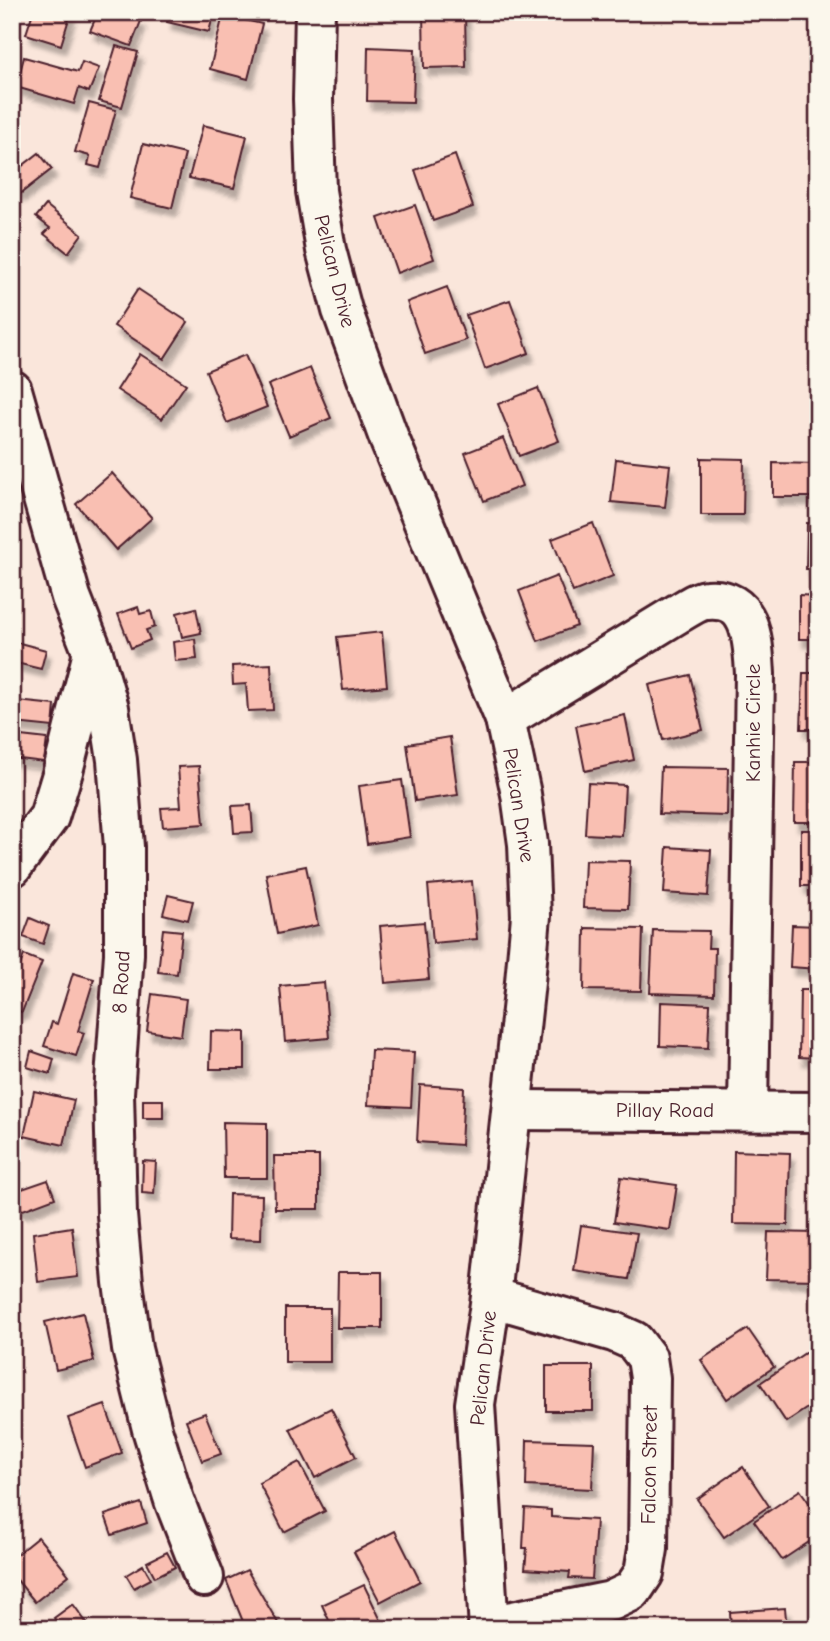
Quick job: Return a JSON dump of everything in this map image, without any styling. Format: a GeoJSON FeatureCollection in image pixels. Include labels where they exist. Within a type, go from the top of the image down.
{"type":"FeatureCollection","features":[{"type":"Feature","properties":{"kind":"street","name":"Pelican Drive"},"geometry":{"type":"LineString","coordinates":[[315,12],[313,99],[316,191],[326,250],[339,298],[390,441],[505,719],[524,819],[531,916],[513,1110],[491,1297],[475,1404],[489,1627]]}},
{"type":"Feature","properties":{"kind":"street","name":"8 Road"},"geometry":{"type":"LineString","coordinates":[[12,390],[71,597],[93,653],[109,708],[117,760],[124,847],[124,954],[114,1093],[117,1215],[123,1282],[132,1349],[152,1429],[174,1500],[204,1577]]}},
{"type":"Feature","properties":{"kind":"street","name":"Kanhie Circle"},"geometry":{"type":"LineString","coordinates":[[505,719],[677,614],[706,600],[728,603],[742,612],[750,625],[755,674],[748,1110]]}},
{"type":"Feature","properties":{"kind":"street"},"geometry":{"type":"LineString","coordinates":[[12,867],[49,817],[93,653]]}},
{"type":"Feature","properties":{"kind":"street","name":"Pillay Road"},"geometry":{"type":"LineString","coordinates":[[513,1110],[818,1112]]}},
{"type":"Feature","properties":{"kind":"street","name":"Falcon Street"},"geometry":{"type":"LineString","coordinates":[[489,1627],[611,1601],[632,1591],[644,1573],[648,1549],[650,1378],[647,1358],[634,1341],[614,1332],[491,1297]]}},
{"type":"Feature","properties":{"kind":"building"},"geometry":{"type":"Polygon","coordinates":[[[33,12],[71,12],[61,45],[26,34],[33,12]]]}},
{"type":"Feature","properties":{"kind":"building"},"geometry":{"type":"Polygon","coordinates":[[[98,12],[122,12],[141,21],[131,46],[90,31],[98,12]]]}},
{"type":"Feature","properties":{"kind":"building"},"geometry":{"type":"Polygon","coordinates":[[[169,12],[214,12],[209,32],[167,22],[169,12]]]}},
{"type":"Feature","properties":{"kind":"building"},"geometry":{"type":"Polygon","coordinates":[[[423,12],[465,12],[466,67],[424,68],[423,12]]]}},
{"type":"Feature","properties":{"kind":"building"},"geometry":{"type":"Polygon","coordinates":[[[223,15],[262,24],[248,79],[210,69],[223,15]]]}},
{"type":"Feature","properties":{"kind":"building"},"geometry":{"type":"Polygon","coordinates":[[[116,46],[138,52],[122,107],[99,101],[116,46]]]}},
{"type":"Feature","properties":{"kind":"building"},"geometry":{"type":"Polygon","coordinates":[[[368,47],[415,49],[413,102],[367,101],[368,47]]]}},
{"type":"Feature","properties":{"kind":"building"},"geometry":{"type":"Polygon","coordinates":[[[24,57],[78,72],[82,62],[99,68],[89,92],[79,88],[74,104],[16,87],[24,57]]]}},
{"type":"Feature","properties":{"kind":"building"},"geometry":{"type":"Polygon","coordinates":[[[89,103],[116,110],[100,168],[88,165],[90,156],[75,152],[89,103]]]}},
{"type":"Feature","properties":{"kind":"building"},"geometry":{"type":"Polygon","coordinates":[[[203,125],[247,136],[234,188],[189,178],[203,125]]]}},
{"type":"Feature","properties":{"kind":"building"},"geometry":{"type":"Polygon","coordinates":[[[143,144],[185,154],[172,208],[130,198],[143,144]]]}},
{"type":"Feature","properties":{"kind":"building"},"geometry":{"type":"Polygon","coordinates":[[[39,153],[52,169],[20,194],[12,184],[12,174],[39,153]]]}},
{"type":"Feature","properties":{"kind":"building"},"geometry":{"type":"Polygon","coordinates":[[[455,155],[473,207],[433,221],[415,170],[455,155]]]}},
{"type":"Feature","properties":{"kind":"building"},"geometry":{"type":"Polygon","coordinates":[[[46,205],[82,234],[68,253],[44,234],[50,228],[36,217],[46,205]]]}},
{"type":"Feature","properties":{"kind":"building"},"geometry":{"type":"Polygon","coordinates":[[[415,205],[434,259],[397,273],[378,218],[415,205]]]}},
{"type":"Feature","properties":{"kind":"building"},"geometry":{"type":"Polygon","coordinates":[[[447,287],[466,340],[425,354],[407,302],[447,287]]]}},
{"type":"Feature","properties":{"kind":"building"},"geometry":{"type":"Polygon","coordinates":[[[138,289],[188,322],[164,359],[114,326],[138,289]]]}},
{"type":"Feature","properties":{"kind":"building"},"geometry":{"type":"Polygon","coordinates":[[[510,300],[529,353],[485,369],[466,315],[510,300]]]}},
{"type":"Feature","properties":{"kind":"building"},"geometry":{"type":"Polygon","coordinates":[[[140,354],[186,384],[162,419],[117,390],[140,354]]]}},
{"type":"Feature","properties":{"kind":"building"},"geometry":{"type":"Polygon","coordinates":[[[245,355],[267,407],[227,423],[206,371],[245,355]]]}},
{"type":"Feature","properties":{"kind":"building"},"geometry":{"type":"Polygon","coordinates":[[[310,368],[331,418],[289,436],[268,385],[310,368]]]}},
{"type":"Feature","properties":{"kind":"building"},"geometry":{"type":"Polygon","coordinates":[[[538,388],[559,441],[519,456],[498,404],[538,388]]]}},
{"type":"Feature","properties":{"kind":"building"},"geometry":{"type":"Polygon","coordinates":[[[503,438],[522,486],[484,501],[465,453],[503,438]]]}},
{"type":"Feature","properties":{"kind":"building"},"geometry":{"type":"Polygon","coordinates":[[[701,458],[744,459],[743,515],[701,515],[701,458]]]}},
{"type":"Feature","properties":{"kind":"building"},"geometry":{"type":"Polygon","coordinates":[[[616,459],[670,465],[665,507],[611,502],[616,459]]]}},
{"type":"Feature","properties":{"kind":"building"},"geometry":{"type":"Polygon","coordinates":[[[773,463],[818,464],[818,497],[773,497],[773,463]]]}},
{"type":"Feature","properties":{"kind":"building"},"geometry":{"type":"Polygon","coordinates":[[[112,473],[152,518],[116,550],[76,504],[112,473]]]}},
{"type":"Feature","properties":{"kind":"building"},"geometry":{"type":"Polygon","coordinates":[[[593,523],[613,576],[573,592],[552,539],[593,523]]]}},
{"type":"Feature","properties":{"kind":"building"},"geometry":{"type":"Polygon","coordinates":[[[807,523],[818,523],[818,569],[806,569],[807,523]]]}},
{"type":"Feature","properties":{"kind":"building"},"geometry":{"type":"Polygon","coordinates":[[[557,576],[577,626],[538,641],[519,591],[557,576]]]}},
{"type":"Feature","properties":{"kind":"building"},"geometry":{"type":"Polygon","coordinates":[[[799,595],[818,596],[818,639],[799,639],[799,595]]]}},
{"type":"Feature","properties":{"kind":"building"},"geometry":{"type":"Polygon","coordinates":[[[138,607],[140,614],[151,611],[155,627],[146,630],[150,640],[131,648],[118,614],[138,607]]]}},
{"type":"Feature","properties":{"kind":"building"},"geometry":{"type":"Polygon","coordinates":[[[196,608],[201,633],[182,637],[177,613],[196,608]]]}},
{"type":"Feature","properties":{"kind":"building"},"geometry":{"type":"Polygon","coordinates":[[[382,632],[387,686],[343,690],[337,637],[382,632]]]}},
{"type":"Feature","properties":{"kind":"building"},"geometry":{"type":"Polygon","coordinates":[[[195,639],[197,659],[175,661],[173,642],[195,639]]]}},
{"type":"Feature","properties":{"kind":"building"},"geometry":{"type":"Polygon","coordinates":[[[12,641],[46,650],[41,669],[12,662],[12,641]]]}},
{"type":"Feature","properties":{"kind":"building"},"geometry":{"type":"Polygon","coordinates":[[[271,664],[273,710],[248,711],[246,684],[233,685],[232,666],[271,664]]]}},
{"type":"Feature","properties":{"kind":"building"},"geometry":{"type":"Polygon","coordinates":[[[803,673],[818,673],[818,729],[801,729],[803,673]]]}},
{"type":"Feature","properties":{"kind":"building"},"geometry":{"type":"Polygon","coordinates":[[[690,675],[703,730],[663,740],[649,685],[690,675]]]}},
{"type":"Feature","properties":{"kind":"building"},"geometry":{"type":"Polygon","coordinates":[[[17,701],[55,705],[53,727],[15,723],[17,701]]]}},
{"type":"Feature","properties":{"kind":"building"},"geometry":{"type":"Polygon","coordinates":[[[625,715],[634,760],[585,771],[576,726],[625,715]]]}},
{"type":"Feature","properties":{"kind":"building"},"geometry":{"type":"Polygon","coordinates":[[[12,735],[47,739],[44,762],[12,758],[12,735]]]}},
{"type":"Feature","properties":{"kind":"building"},"geometry":{"type":"Polygon","coordinates":[[[450,737],[458,795],[415,801],[407,744],[450,737]]]}},
{"type":"Feature","properties":{"kind":"building"},"geometry":{"type":"Polygon","coordinates":[[[795,762],[818,762],[818,822],[794,822],[795,762]]]}},
{"type":"Feature","properties":{"kind":"building"},"geometry":{"type":"Polygon","coordinates":[[[199,766],[204,824],[163,827],[161,808],[181,807],[178,767],[199,766]]]}},
{"type":"Feature","properties":{"kind":"building"},"geometry":{"type":"Polygon","coordinates":[[[661,767],[728,768],[727,816],[659,814],[661,767]]]}},
{"type":"Feature","properties":{"kind":"building"},"geometry":{"type":"Polygon","coordinates":[[[402,780],[410,837],[367,844],[359,786],[402,780]]]}},
{"type":"Feature","properties":{"kind":"building"},"geometry":{"type":"Polygon","coordinates":[[[588,783],[625,785],[622,836],[585,834],[588,783]]]}},
{"type":"Feature","properties":{"kind":"building"},"geometry":{"type":"Polygon","coordinates":[[[251,805],[253,832],[234,833],[232,806],[251,805]]]}},
{"type":"Feature","properties":{"kind":"building"},"geometry":{"type":"Polygon","coordinates":[[[801,830],[818,830],[818,886],[801,886],[801,830]]]}},
{"type":"Feature","properties":{"kind":"building"},"geometry":{"type":"Polygon","coordinates":[[[667,847],[711,850],[708,896],[664,893],[667,847]]]}},
{"type":"Feature","properties":{"kind":"building"},"geometry":{"type":"Polygon","coordinates":[[[585,860],[630,861],[628,909],[583,908],[585,860]]]}},
{"type":"Feature","properties":{"kind":"building"},"geometry":{"type":"Polygon","coordinates":[[[306,866],[318,925],[277,934],[266,874],[306,866]]]}},
{"type":"Feature","properties":{"kind":"building"},"geometry":{"type":"Polygon","coordinates":[[[472,881],[477,939],[433,943],[428,885],[472,881]]]}},
{"type":"Feature","properties":{"kind":"building"},"geometry":{"type":"Polygon","coordinates":[[[168,895],[193,901],[188,920],[163,914],[168,895]]]}},
{"type":"Feature","properties":{"kind":"building"},"geometry":{"type":"Polygon","coordinates":[[[30,918],[49,926],[43,944],[23,937],[30,918]]]}},
{"type":"Feature","properties":{"kind":"building"},"geometry":{"type":"Polygon","coordinates":[[[424,922],[429,979],[385,983],[380,926],[424,922]]]}},
{"type":"Feature","properties":{"kind":"building"},"geometry":{"type":"Polygon","coordinates":[[[792,925],[818,926],[818,969],[790,967],[792,925]]]}},
{"type":"Feature","properties":{"kind":"building"},"geometry":{"type":"Polygon","coordinates":[[[585,928],[643,929],[641,991],[584,990],[585,928]]]}},
{"type":"Feature","properties":{"kind":"building"},"geometry":{"type":"Polygon","coordinates":[[[163,929],[182,931],[177,974],[158,972],[163,929]]]}},
{"type":"Feature","properties":{"kind":"building"},"geometry":{"type":"Polygon","coordinates":[[[653,930],[709,931],[708,948],[715,948],[714,995],[650,993],[653,930]]]}},
{"type":"Feature","properties":{"kind":"building"},"geometry":{"type":"Polygon","coordinates":[[[24,955],[42,962],[22,1012],[12,1009],[12,986],[24,955]]]}},
{"type":"Feature","properties":{"kind":"building"},"geometry":{"type":"Polygon","coordinates":[[[73,973],[94,979],[78,1031],[84,1033],[76,1056],[44,1046],[52,1022],[57,1024],[73,973]]]}},
{"type":"Feature","properties":{"kind":"building"},"geometry":{"type":"Polygon","coordinates":[[[324,982],[329,1038],[285,1042],[280,986],[324,982]]]}},
{"type":"Feature","properties":{"kind":"building"},"geometry":{"type":"Polygon","coordinates":[[[800,990],[818,990],[818,1058],[799,1057],[800,990]]]}},
{"type":"Feature","properties":{"kind":"building"},"geometry":{"type":"Polygon","coordinates":[[[152,994],[186,999],[181,1036],[147,1031],[152,994]]]}},
{"type":"Feature","properties":{"kind":"building"},"geometry":{"type":"Polygon","coordinates":[[[661,1002],[710,1004],[708,1048],[660,1046],[661,1002]]]}},
{"type":"Feature","properties":{"kind":"building"},"geometry":{"type":"Polygon","coordinates":[[[211,1031],[245,1032],[245,1069],[210,1069],[211,1031]]]}},
{"type":"Feature","properties":{"kind":"building"},"geometry":{"type":"Polygon","coordinates":[[[371,1050],[414,1052],[411,1107],[368,1105],[371,1050]]]}},
{"type":"Feature","properties":{"kind":"building"},"geometry":{"type":"Polygon","coordinates":[[[31,1051],[54,1059],[50,1074],[27,1067],[31,1051]]]}},
{"type":"Feature","properties":{"kind":"building"},"geometry":{"type":"Polygon","coordinates":[[[420,1085],[464,1088],[461,1145],[417,1142],[420,1085]]]}},
{"type":"Feature","properties":{"kind":"building"},"geometry":{"type":"Polygon","coordinates":[[[34,1091],[74,1100],[64,1145],[24,1136],[34,1091]]]}},
{"type":"Feature","properties":{"kind":"building"},"geometry":{"type":"Polygon","coordinates":[[[143,1100],[163,1100],[163,1118],[143,1118],[143,1100]]]}},
{"type":"Feature","properties":{"kind":"building"},"geometry":{"type":"Polygon","coordinates":[[[223,1122],[267,1123],[267,1178],[224,1178],[223,1122]]]}},
{"type":"Feature","properties":{"kind":"building"},"geometry":{"type":"Polygon","coordinates":[[[734,1151],[790,1153],[788,1225],[733,1224],[734,1151]]]}},
{"type":"Feature","properties":{"kind":"building"},"geometry":{"type":"Polygon","coordinates":[[[274,1156],[319,1156],[319,1209],[275,1209],[274,1156]]]}},
{"type":"Feature","properties":{"kind":"building"},"geometry":{"type":"Polygon","coordinates":[[[143,1161],[156,1162],[154,1194],[142,1193],[143,1161]]]}},
{"type":"Feature","properties":{"kind":"building"},"geometry":{"type":"Polygon","coordinates":[[[621,1177],[677,1185],[670,1230],[614,1222],[621,1177]]]}},
{"type":"Feature","properties":{"kind":"building"},"geometry":{"type":"Polygon","coordinates":[[[48,1180],[55,1198],[23,1210],[15,1207],[12,1200],[16,1191],[48,1180]]]}},
{"type":"Feature","properties":{"kind":"building"},"geometry":{"type":"Polygon","coordinates":[[[229,1194],[262,1195],[261,1240],[228,1239],[229,1194]]]}},
{"type":"Feature","properties":{"kind":"building"},"geometry":{"type":"Polygon","coordinates":[[[581,1225],[637,1233],[629,1279],[574,1271],[581,1225]]]}},
{"type":"Feature","properties":{"kind":"building"},"geometry":{"type":"Polygon","coordinates":[[[72,1227],[78,1277],[38,1282],[33,1233],[72,1227]]]}},
{"type":"Feature","properties":{"kind":"building"},"geometry":{"type":"Polygon","coordinates":[[[768,1232],[818,1233],[818,1280],[766,1279],[768,1232]]]}},
{"type":"Feature","properties":{"kind":"building"},"geometry":{"type":"Polygon","coordinates":[[[338,1272],[382,1272],[382,1328],[337,1328],[338,1272]]]}},
{"type":"Feature","properties":{"kind":"building"},"geometry":{"type":"Polygon","coordinates":[[[285,1308],[330,1308],[330,1362],[285,1362],[285,1308]]]}},
{"type":"Feature","properties":{"kind":"building"},"geometry":{"type":"Polygon","coordinates":[[[83,1313],[94,1361],[56,1370],[45,1322],[83,1313]]]}},
{"type":"Feature","properties":{"kind":"building"},"geometry":{"type":"Polygon","coordinates":[[[748,1329],[774,1367],[727,1399],[701,1360],[748,1329]]]}},
{"type":"Feature","properties":{"kind":"building"},"geometry":{"type":"Polygon","coordinates":[[[808,1351],[818,1367],[818,1401],[786,1422],[760,1383],[808,1351]]]}},
{"type":"Feature","properties":{"kind":"building"},"geometry":{"type":"Polygon","coordinates":[[[546,1366],[593,1366],[593,1411],[546,1411],[546,1366]]]}},
{"type":"Feature","properties":{"kind":"building"},"geometry":{"type":"Polygon","coordinates":[[[105,1405],[122,1453],[85,1467],[68,1418],[105,1405]]]}},
{"type":"Feature","properties":{"kind":"building"},"geometry":{"type":"Polygon","coordinates":[[[331,1408],[356,1457],[315,1478],[290,1429],[331,1408]]]}},
{"type":"Feature","properties":{"kind":"building"},"geometry":{"type":"Polygon","coordinates":[[[205,1413],[221,1454],[202,1461],[186,1420],[205,1413]]]}},
{"type":"Feature","properties":{"kind":"building"},"geometry":{"type":"Polygon","coordinates":[[[527,1440],[594,1442],[592,1489],[526,1486],[527,1440]]]}},
{"type":"Feature","properties":{"kind":"building"},"geometry":{"type":"Polygon","coordinates":[[[299,1462],[325,1511],[284,1532],[259,1483],[299,1462]]]}},
{"type":"Feature","properties":{"kind":"building"},"geometry":{"type":"Polygon","coordinates":[[[743,1467],[769,1506],[724,1537],[697,1499],[743,1467]]]}},
{"type":"Feature","properties":{"kind":"building"},"geometry":{"type":"Polygon","coordinates":[[[800,1490],[818,1515],[818,1536],[782,1560],[754,1521],[800,1490]]]}},
{"type":"Feature","properties":{"kind":"building"},"geometry":{"type":"Polygon","coordinates":[[[141,1503],[147,1523],[112,1535],[105,1515],[141,1503]]]}},
{"type":"Feature","properties":{"kind":"building"},"geometry":{"type":"Polygon","coordinates":[[[525,1508],[551,1510],[551,1517],[596,1520],[592,1579],[569,1578],[570,1572],[525,1569],[525,1508]]]}},
{"type":"Feature","properties":{"kind":"building"},"geometry":{"type":"Polygon","coordinates":[[[395,1531],[420,1581],[380,1602],[354,1552],[395,1531]]]}},
{"type":"Feature","properties":{"kind":"building"},"geometry":{"type":"Polygon","coordinates":[[[38,1537],[69,1575],[35,1602],[12,1574],[12,1558],[38,1537]]]}},
{"type":"Feature","properties":{"kind":"building"},"geometry":{"type":"Polygon","coordinates":[[[167,1552],[175,1567],[155,1577],[147,1562],[167,1552]]]}},
{"type":"Feature","properties":{"kind":"building"},"geometry":{"type":"Polygon","coordinates":[[[143,1565],[151,1579],[134,1588],[126,1575],[143,1565]]]}},
{"type":"Feature","properties":{"kind":"building"},"geometry":{"type":"Polygon","coordinates":[[[247,1570],[278,1623],[278,1629],[246,1629],[226,1580],[247,1570]]]}},
{"type":"Feature","properties":{"kind":"building"},"geometry":{"type":"Polygon","coordinates":[[[364,1585],[385,1629],[333,1629],[322,1605],[364,1585]]]}},
{"type":"Feature","properties":{"kind":"building"},"geometry":{"type":"Polygon","coordinates":[[[73,1604],[91,1629],[62,1629],[54,1618],[73,1604]]]}},
{"type":"Feature","properties":{"kind":"building"},"geometry":{"type":"Polygon","coordinates":[[[785,1608],[787,1629],[731,1629],[730,1612],[785,1608]]]}}]}
